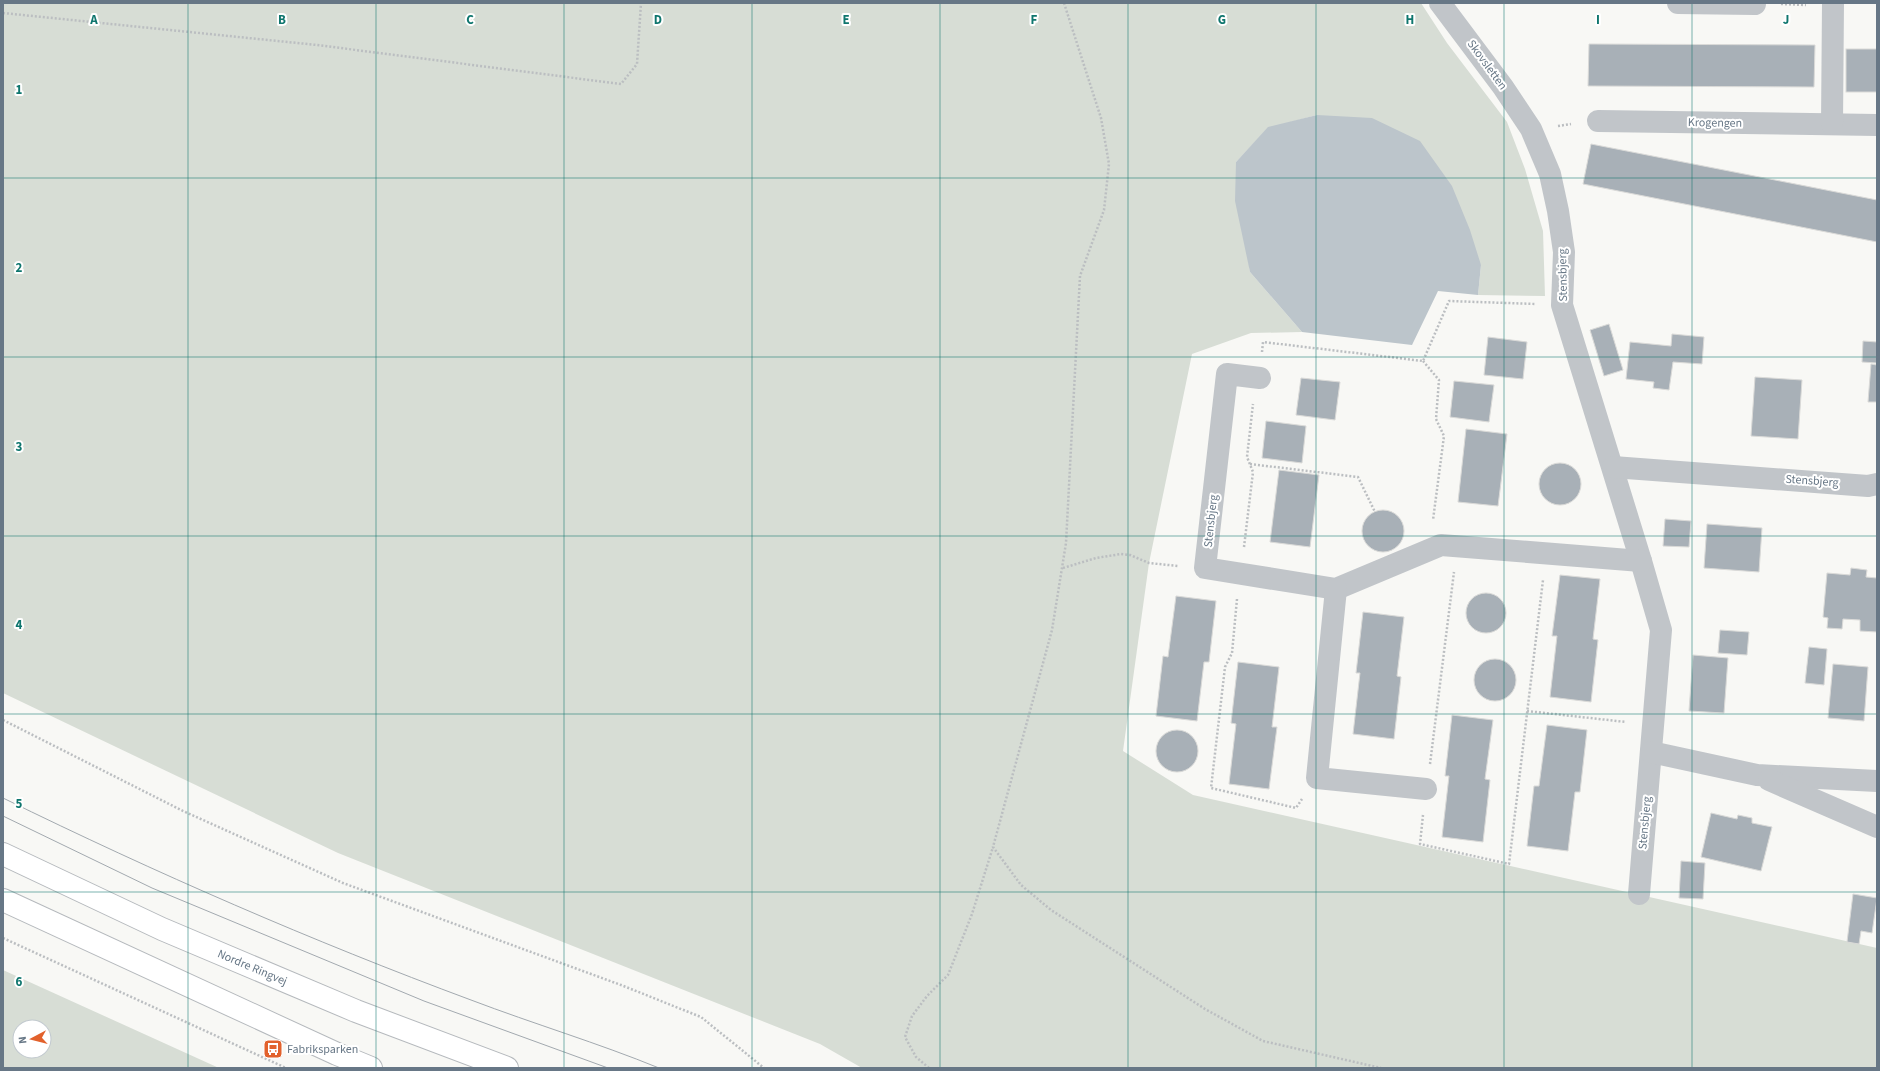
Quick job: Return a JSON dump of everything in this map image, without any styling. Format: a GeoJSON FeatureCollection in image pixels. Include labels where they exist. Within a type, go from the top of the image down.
{"type":"FeatureCollection","features":[{"type":"Feature","properties":{"kind":"main road","name":"Nordre Ringvej"},"geometry":{"type":"LineString","coordinates":[[3,854],[169,932],[356,1011],[507,1068]]}},
{"type":"Feature","properties":{"kind":"main road"},"geometry":{"type":"LineString","coordinates":[[3,900],[337,1054],[371,1068]]}},
{"type":"Feature","properties":{"kind":"street","name":"Skovsletten"},"geometry":{"type":"LineString","coordinates":[[1440,3],[1503,87],[1531,129]]}},
{"type":"Feature","properties":{"kind":"street"},"geometry":{"type":"LineString","coordinates":[[1678,3],[1755,4]]}},
{"type":"Feature","properties":{"kind":"street"},"geometry":{"type":"LineString","coordinates":[[1832,124],[1834,4]]}},
{"type":"Feature","properties":{"kind":"street","name":"Krogengen"},"geometry":{"type":"LineString","coordinates":[[1598,121],[1877,125]]}},
{"type":"Feature","properties":{"kind":"street","name":"Stensbjerg"},"geometry":{"type":"LineString","coordinates":[[1531,129],[1550,174],[1558,212],[1564,252],[1562,305],[1613,467],[1661,630],[1639,894]]}},
{"type":"Feature","properties":{"kind":"street","name":"Stensbjerg"},"geometry":{"type":"LineString","coordinates":[[1260,378],[1227,374],[1205,568],[1336,589]]}},
{"type":"Feature","properties":{"kind":"street","name":"Stensbjerg"},"geometry":{"type":"LineString","coordinates":[[1613,467],[1874,486]]}},
{"type":"Feature","properties":{"kind":"street"},"geometry":{"type":"LineString","coordinates":[[1426,790],[1317,778],[1336,589],[1449,545],[1641,561]]}},
{"type":"Feature","properties":{"kind":"street"},"geometry":{"type":"LineString","coordinates":[[1651,752],[1757,775],[1877,781]]}},
{"type":"Feature","properties":{"kind":"street"},"geometry":{"type":"LineString","coordinates":[[1757,775],[1877,828]]}},
{"type":"Feature","properties":{"kind":"path"},"geometry":{"type":"LineString","coordinates":[[3,13],[317,45],[621,84],[637,64],[641,3]]}},
{"type":"Feature","properties":{"kind":"path"},"geometry":{"type":"LineString","coordinates":[[929,1068],[916,1057],[905,1036],[912,1016],[927,996],[948,975],[972,914],[993,847],[1052,630],[1066,543],[1080,276],[1104,210],[1109,164],[1101,118],[1064,3]]}},
{"type":"Feature","properties":{"kind":"path"},"geometry":{"type":"LineString","coordinates":[[1755,4],[1834,4]]}},
{"type":"Feature","properties":{"kind":"path"},"geometry":{"type":"LineString","coordinates":[[1531,129],[1598,121]]}},
{"type":"Feature","properties":{"kind":"path"},"geometry":{"type":"LineString","coordinates":[[1423,361],[1449,301],[1562,305]]}},
{"type":"Feature","properties":{"kind":"path"},"geometry":{"type":"LineString","coordinates":[[1317,778],[1296,808],[1211,788],[1224,667],[1232,653],[1253,472],[1247,457],[1254,394],[1260,378],[1263,342],[1423,361],[1439,380],[1436,419],[1444,436],[1432,523],[1449,545],[1420,844],[1509,864],[1546,553]]}},
{"type":"Feature","properties":{"kind":"path"},"geometry":{"type":"LineString","coordinates":[[1250,464],[1358,477],[1375,512]]}},
{"type":"Feature","properties":{"kind":"path"},"geometry":{"type":"LineString","coordinates":[[1062,569],[1096,558],[1121,554],[1130,555],[1149,563]]}},
{"type":"Feature","properties":{"kind":"path"},"geometry":{"type":"LineString","coordinates":[[1528,711],[1653,725]]}},
{"type":"Feature","properties":{"kind":"path"},"geometry":{"type":"LineString","coordinates":[[3,720],[183,811],[343,882],[621,985],[701,1017],[764,1068]]}},
{"type":"Feature","properties":{"kind":"path"},"geometry":{"type":"LineString","coordinates":[[993,847],[1021,885],[1051,910],[1205,1009],[1263,1041],[1381,1068]]}},
{"type":"Feature","properties":{"kind":"path"},"geometry":{"type":"LineString","coordinates":[[3,938],[286,1068]]}},
{"type":"Feature","properties":{"kind":"shaded area"},"geometry":{"type":"Polygon","coordinates":[[[3,3],[1421,3],[1447,43],[1507,122],[1525,169],[1543,231],[1545,296],[1478,295],[1481,265],[1317,115],[1268,128],[1236,162],[1250,272],[1302,332],[1251,333],[1192,354],[1149,563],[1123,751],[1193,795],[1877,948],[1877,1068],[862,1068],[820,1044],[338,853],[3,693],[3,3]]]}},
{"type":"Feature","properties":{"kind":"shaded area"},"geometry":{"type":"Polygon","coordinates":[[[1317,115],[1372,118],[1420,141],[1452,186],[1470,230],[1481,265],[1478,295],[1438,291],[1412,345],[1302,332],[1250,272],[1235,201],[1236,162],[1268,127],[1317,115]]]}},
{"type":"Feature","properties":{"kind":"shaded area"},"geometry":{"type":"Polygon","coordinates":[[[3,970],[219,1068],[3,1068],[3,970]]]}},
{"type":"Feature","properties":{"kind":"building"},"geometry":{"type":"Polygon","coordinates":[[[1589,44],[1815,45],[1814,87],[1588,86],[1589,44]]]}},
{"type":"Feature","properties":{"kind":"building"},"geometry":{"type":"Polygon","coordinates":[[[1846,49],[1877,49],[1877,92],[1846,92],[1846,49]]]}},
{"type":"Feature","properties":{"kind":"building"},"geometry":{"type":"Polygon","coordinates":[[[1591,144],[1877,200],[1877,242],[1583,184],[1591,144]]]}},
{"type":"Feature","properties":{"kind":"building"},"geometry":{"type":"Polygon","coordinates":[[[1609,324],[1623,370],[1604,376],[1590,330],[1609,324]]]}},
{"type":"Feature","properties":{"kind":"building"},"geometry":{"type":"Polygon","coordinates":[[[1672,334],[1704,337],[1702,364],[1673,362],[1669,390],[1653,388],[1654,382],[1626,379],[1630,342],[1671,346],[1672,334]]]}},
{"type":"Feature","properties":{"kind":"building"},"geometry":{"type":"Polygon","coordinates":[[[1488,337],[1527,342],[1523,379],[1484,375],[1488,337]]]}},
{"type":"Feature","properties":{"kind":"building"},"geometry":{"type":"Polygon","coordinates":[[[1863,341],[1877,342],[1877,363],[1862,362],[1863,341]]]}},
{"type":"Feature","properties":{"kind":"building"},"geometry":{"type":"Polygon","coordinates":[[[1871,364],[1877,365],[1877,402],[1868,402],[1871,364]]]}},
{"type":"Feature","properties":{"kind":"building"},"geometry":{"type":"Polygon","coordinates":[[[1755,377],[1802,380],[1798,439],[1751,436],[1755,377]]]}},
{"type":"Feature","properties":{"kind":"building"},"geometry":{"type":"Polygon","coordinates":[[[1301,378],[1340,382],[1335,420],[1296,415],[1301,378]]]}},
{"type":"Feature","properties":{"kind":"building"},"geometry":{"type":"Polygon","coordinates":[[[1454,381],[1494,385],[1489,422],[1450,417],[1454,381]]]}},
{"type":"Feature","properties":{"kind":"building"},"geometry":{"type":"Polygon","coordinates":[[[1266,421],[1306,426],[1302,463],[1262,458],[1266,421]]]}},
{"type":"Feature","properties":{"kind":"building"},"geometry":{"type":"Polygon","coordinates":[[[1466,429],[1507,434],[1498,506],[1458,502],[1466,429]]]}},
{"type":"Feature","properties":{"kind":"building"},"geometry":{"type":"Polygon","coordinates":[[[1560,463],[1575,469],[1581,484],[1575,499],[1560,505],[1545,499],[1539,484],[1545,469],[1560,463]]]}},
{"type":"Feature","properties":{"kind":"building"},"geometry":{"type":"Polygon","coordinates":[[[1279,470],[1319,475],[1310,547],[1270,542],[1279,470]]]}},
{"type":"Feature","properties":{"kind":"building"},"geometry":{"type":"Polygon","coordinates":[[[1383,510],[1398,516],[1404,531],[1398,546],[1383,552],[1368,546],[1362,531],[1368,516],[1383,510]]]}},
{"type":"Feature","properties":{"kind":"building"},"geometry":{"type":"Polygon","coordinates":[[[1665,519],[1691,521],[1689,547],[1663,546],[1665,519]]]}},
{"type":"Feature","properties":{"kind":"building"},"geometry":{"type":"Polygon","coordinates":[[[1707,524],[1762,528],[1759,572],[1704,568],[1707,524]]]}},
{"type":"Feature","properties":{"kind":"building"},"geometry":{"type":"Polygon","coordinates":[[[1851,568],[1867,570],[1866,577],[1877,578],[1877,632],[1860,631],[1860,620],[1843,619],[1842,629],[1827,628],[1828,618],[1823,617],[1827,573],[1850,575],[1851,568]]]}},
{"type":"Feature","properties":{"kind":"building"},"geometry":{"type":"Polygon","coordinates":[[[1560,575],[1600,579],[1593,639],[1598,640],[1591,702],[1550,697],[1557,636],[1552,636],[1560,575]]]}},
{"type":"Feature","properties":{"kind":"building"},"geometry":{"type":"Polygon","coordinates":[[[1490,593],[1497,596],[1503,602],[1506,613],[1505,621],[1497,630],[1490,633],[1482,633],[1475,630],[1467,621],[1466,609],[1469,602],[1478,594],[1490,593]]]}},
{"type":"Feature","properties":{"kind":"building"},"geometry":{"type":"Polygon","coordinates":[[[1176,596],[1216,601],[1209,662],[1204,662],[1197,721],[1156,716],[1163,656],[1168,657],[1176,596]]]}},
{"type":"Feature","properties":{"kind":"building"},"geometry":{"type":"Polygon","coordinates":[[[1363,612],[1404,617],[1397,676],[1401,677],[1394,739],[1353,734],[1360,673],[1356,673],[1363,612]]]}},
{"type":"Feature","properties":{"kind":"building"},"geometry":{"type":"Polygon","coordinates":[[[1720,630],[1749,632],[1747,655],[1718,653],[1720,630]]]}},
{"type":"Feature","properties":{"kind":"building"},"geometry":{"type":"Polygon","coordinates":[[[1809,647],[1827,649],[1824,685],[1805,683],[1809,647]]]}},
{"type":"Feature","properties":{"kind":"building"},"geometry":{"type":"Polygon","coordinates":[[[1693,655],[1728,658],[1724,713],[1689,711],[1693,655]]]}},
{"type":"Feature","properties":{"kind":"building"},"geometry":{"type":"Polygon","coordinates":[[[1495,659],[1510,665],[1516,680],[1510,695],[1495,701],[1480,695],[1474,680],[1480,665],[1495,659]]]}},
{"type":"Feature","properties":{"kind":"building"},"geometry":{"type":"Polygon","coordinates":[[[1238,662],[1279,667],[1272,727],[1277,727],[1269,789],[1229,784],[1236,724],[1231,723],[1238,662]]]}},
{"type":"Feature","properties":{"kind":"building"},"geometry":{"type":"Polygon","coordinates":[[[1833,664],[1868,667],[1864,721],[1828,718],[1833,664]]]}},
{"type":"Feature","properties":{"kind":"building"},"geometry":{"type":"Polygon","coordinates":[[[1452,715],[1493,720],[1485,779],[1490,780],[1483,842],[1442,837],[1449,776],[1445,776],[1452,715]]]}},
{"type":"Feature","properties":{"kind":"building"},"geometry":{"type":"Polygon","coordinates":[[[1547,725],[1587,730],[1580,792],[1575,792],[1568,851],[1527,846],[1534,786],[1539,786],[1547,725]]]}},
{"type":"Feature","properties":{"kind":"building"},"geometry":{"type":"Polygon","coordinates":[[[1173,730],[1181,730],[1189,733],[1195,739],[1198,751],[1195,763],[1189,769],[1181,772],[1173,772],[1165,769],[1159,763],[1156,755],[1156,747],[1159,739],[1165,733],[1173,730]]]}},
{"type":"Feature","properties":{"kind":"building"},"geometry":{"type":"Polygon","coordinates":[[[1711,813],[1737,819],[1738,815],[1752,818],[1752,823],[1772,827],[1761,871],[1701,857],[1711,813]]]}},
{"type":"Feature","properties":{"kind":"building"},"geometry":{"type":"Polygon","coordinates":[[[1681,861],[1705,863],[1703,899],[1679,898],[1681,861]]]}},
{"type":"Feature","properties":{"kind":"building"},"geometry":{"type":"Polygon","coordinates":[[[1853,894],[1877,898],[1872,933],[1861,931],[1859,944],[1847,942],[1853,894]]]}},
{"type":"Feature","properties":{"kind":"tram line"},"geometry":{"type":"LineString","coordinates":[[3,798],[118,853],[293,930],[471,1000],[613,1050],[659,1068]]}},
{"type":"Feature","properties":{"kind":"tram line"},"geometry":{"type":"LineString","coordinates":[[3,816],[152,888],[424,1001],[608,1068]]}},
{"type":"Feature","properties":{"kind":"place","name":"Fabriksparken"},"geometry":{"type":"Point","coordinates":[273,1049]}}]}
